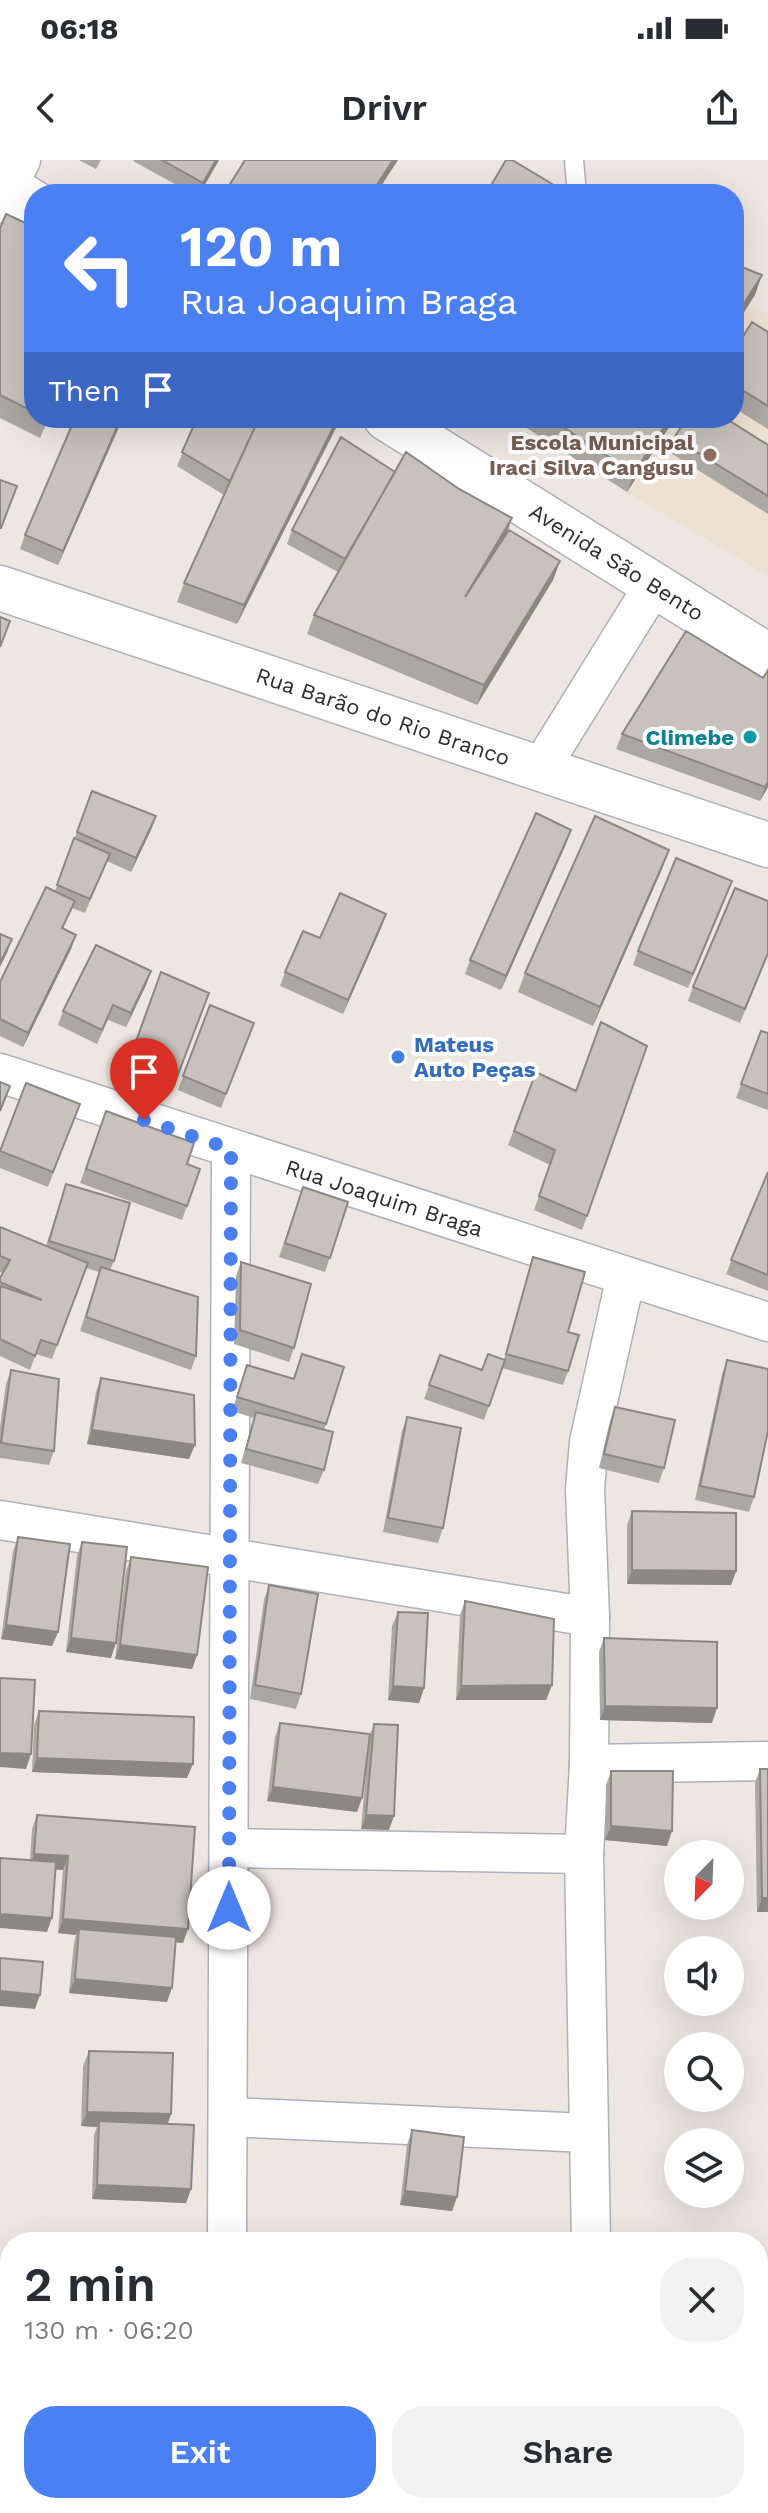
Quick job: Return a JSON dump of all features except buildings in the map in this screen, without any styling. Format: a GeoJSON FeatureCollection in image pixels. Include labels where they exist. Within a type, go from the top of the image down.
{"type":"FeatureCollection","features":[{"type":"Feature","properties":{"kind":"street","name":"Avenida São Bento"},"geometry":{"type":"LineString","coordinates":[[431,430],[654,585],[768,656]]}},
{"type":"Feature","properties":{"kind":"street"},"geometry":{"type":"LineString","coordinates":[[540,769],[654,585]]}},
{"type":"Feature","properties":{"kind":"street","name":"Rua Barão do Rio Branco"},"geometry":{"type":"LineString","coordinates":[[0,588],[768,845]]}},
{"type":"Feature","properties":{"kind":"street","name":"Rua Joaquim Braga"},"geometry":{"type":"LineString","coordinates":[[0,1073],[768,1322]]}},
{"type":"Feature","properties":{"kind":"street"},"geometry":{"type":"LineString","coordinates":[[227,2232],[231,1149]]}},
{"type":"Feature","properties":{"kind":"street"},"geometry":{"type":"LineString","coordinates":[[591,2232],[584,1854],[589,1764],[590,1617],[585,1489],[589,1442],[626,1276]]}},
{"type":"Feature","properties":{"kind":"street"},"geometry":{"type":"LineString","coordinates":[[0,1520],[590,1617]]}},
{"type":"Feature","properties":{"kind":"street"},"geometry":{"type":"LineString","coordinates":[[589,1764],[768,1761]]}},
{"type":"Feature","properties":{"kind":"street"},"geometry":{"type":"LineString","coordinates":[[229,1848],[584,1854]]}},
{"type":"Feature","properties":{"kind":"street"},"geometry":{"type":"LineString","coordinates":[[229,2117],[589,2133]]}},
{"type":"Feature","properties":{"kind":"lane"},"geometry":{"type":"LineString","coordinates":[[574,160],[576,184]]}},
{"type":"Feature","properties":{"kind":"shaded area","name":"Escola Municipal Iraci Silva Cangusu"},"geometry":{"type":"Polygon","coordinates":[[[756,307],[768,314],[768,576],[627,492],[669,428],[744,428],[746,310],[756,307]]]}},
{"type":"Feature","properties":{"kind":"place","name":"Escola Municipal Iraci Silva Cangusu"},"geometry":{"type":"Point","coordinates":[710,455]}},
{"type":"Feature","properties":{"kind":"place","name":"Climebe"},"geometry":{"type":"Point","coordinates":[750,737]}},
{"type":"Feature","properties":{"kind":"place","name":"Mateus Auto Peças"},"geometry":{"type":"Point","coordinates":[398,1057]}},
{"type":"Feature","properties":{"kind":"route"},"geometry":{"type":"LineString","coordinates":[[144,1120],[231,1149],[229,1908]]}}]}
